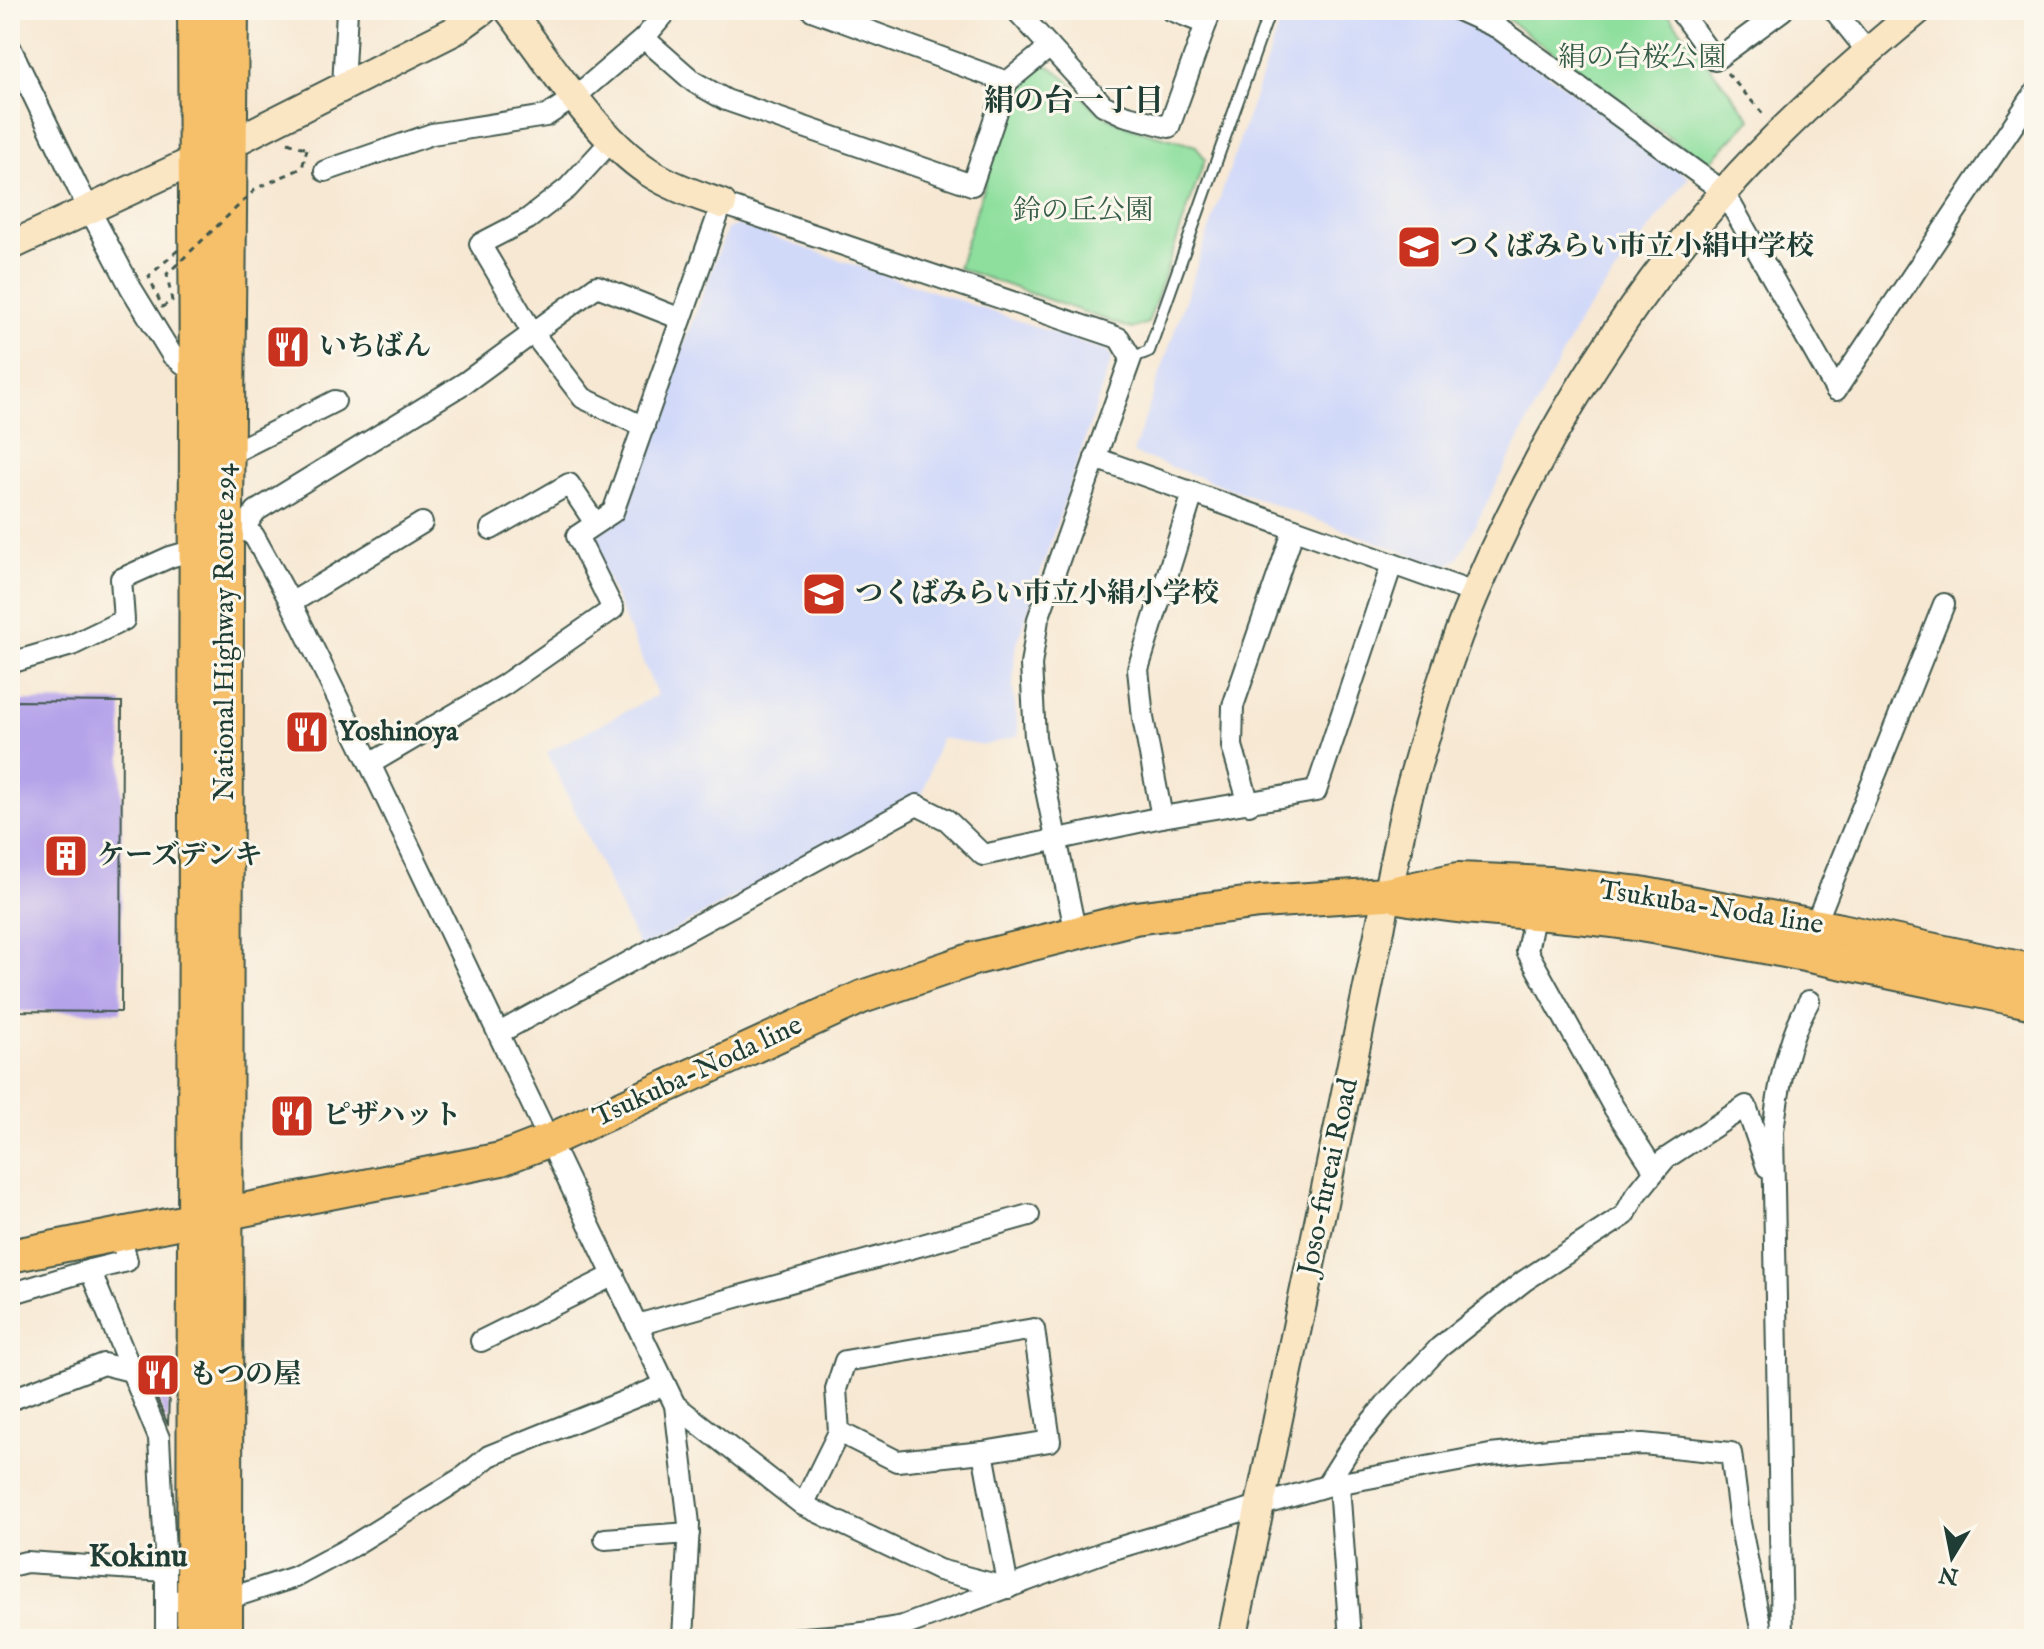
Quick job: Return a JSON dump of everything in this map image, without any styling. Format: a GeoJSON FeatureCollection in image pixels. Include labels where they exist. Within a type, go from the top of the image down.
{"type":"FeatureCollection","features":[{"type":"Feature","properties":{"kind":"highway","name":"National Highway Route 294"},"geometry":{"type":"LineString","coordinates":[[196,10],[198,549],[210,1217]]}},
{"type":"Feature","properties":{"kind":"highway","name":"National Highway Route 294"},"geometry":{"type":"LineString","coordinates":[[195,1639],[234,522],[226,456],[230,10]]}},
{"type":"Feature","properties":{"kind":"highway","name":"National Highway Route 294"},"geometry":{"type":"LineString","coordinates":[[195,1601],[224,1639]]}},
{"type":"Feature","properties":{"kind":"main road","name":"Tsukuba-Noda line"},"geometry":{"type":"LineString","coordinates":[[10,1256],[501,1159],[550,1140],[862,997],[973,959],[1135,918],[1275,901],[1386,894],[1458,879],[1549,883],[1640,893],[1828,927],[2034,971]]}},
{"type":"Feature","properties":{"kind":"main road","name":"Tsukuba-Noda line"},"geometry":{"type":"LineString","coordinates":[[1386,894],[1451,907],[1535,912],[1646,926],[2034,1003]]}},
{"type":"Feature","properties":{"kind":"street"},"geometry":{"type":"LineString","coordinates":[[343,87],[347,10]]}},
{"type":"Feature","properties":{"kind":"street"},"geometry":{"type":"LineString","coordinates":[[10,246],[230,144],[454,31],[483,10]]}},
{"type":"Feature","properties":{"kind":"street"},"geometry":{"type":"LineString","coordinates":[[509,10],[612,140],[648,172],[681,190],[1119,338],[1131,358],[1038,619],[1031,665],[1035,737],[1076,934]]}},
{"type":"Feature","properties":{"kind":"street"},"geometry":{"type":"LineString","coordinates":[[325,171],[432,134],[546,116],[575,97],[644,38],[668,10]]}},
{"type":"Feature","properties":{"kind":"street"},"geometry":{"type":"LineString","coordinates":[[812,10],[1007,82]]}},
{"type":"Feature","properties":{"kind":"street"},"geometry":{"type":"LineString","coordinates":[[1016,10],[1103,105],[1124,115],[1169,127],[1208,17],[1171,10]]}},
{"type":"Feature","properties":{"kind":"street"},"geometry":{"type":"LineString","coordinates":[[1458,10],[1498,28],[1724,192],[1836,390],[2034,94]]}},
{"type":"Feature","properties":{"kind":"street"},"geometry":{"type":"LineString","coordinates":[[1679,10],[1715,60],[1783,10]]}},
{"type":"Feature","properties":{"kind":"street"},"geometry":{"type":"LineString","coordinates":[[1834,10],[1867,51]]}},
{"type":"Feature","properties":{"kind":"street","name":"Joso-fureai Road"},"geometry":{"type":"LineString","coordinates":[[1232,1639],[1407,800],[1436,697],[1474,593],[1515,505],[1594,365],[1644,292],[1724,192],[1780,133],[1867,51],[1918,10]]}},
{"type":"Feature","properties":{"kind":"street"},"geometry":{"type":"LineString","coordinates":[[644,38],[694,82],[726,100],[972,185],[1007,82],[1050,47]]}},
{"type":"Feature","properties":{"kind":"street"},"geometry":{"type":"LineString","coordinates":[[10,47],[88,209],[131,288],[172,355],[198,375]]}},
{"type":"Feature","properties":{"kind":"street"},"geometry":{"type":"LineString","coordinates":[[612,140],[568,188],[548,204],[528,219],[480,244],[532,332],[583,398],[644,427]]}},
{"type":"Feature","properties":{"kind":"street"},"geometry":{"type":"LineString","coordinates":[[370,764],[504,685],[613,609],[577,536],[613,512],[722,204]]}},
{"type":"Feature","properties":{"kind":"street"},"geometry":{"type":"LineString","coordinates":[[681,319],[597,286],[466,382],[234,522],[254,536],[291,603],[675,1405],[689,1533],[683,1639]]}},
{"type":"Feature","properties":{"kind":"street"},"geometry":{"type":"LineString","coordinates":[[226,456],[335,401]]}},
{"type":"Feature","properties":{"kind":"street"},"geometry":{"type":"LineString","coordinates":[[1095,458],[1474,593]]}},
{"type":"Feature","properties":{"kind":"street"},"geometry":{"type":"LineString","coordinates":[[491,529],[569,484],[595,523]]}},
{"type":"Feature","properties":{"kind":"street"},"geometry":{"type":"LineString","coordinates":[[1162,817],[1143,718],[1138,669],[1193,493]]}},
{"type":"Feature","properties":{"kind":"street"},"geometry":{"type":"LineString","coordinates":[[291,603],[422,523]]}},
{"type":"Feature","properties":{"kind":"street"},"geometry":{"type":"LineString","coordinates":[[1249,804],[1232,746],[1233,706],[1294,529]]}},
{"type":"Feature","properties":{"kind":"street"},"geometry":{"type":"LineString","coordinates":[[10,663],[72,645],[124,620],[121,579],[170,557],[198,549]]}},
{"type":"Feature","properties":{"kind":"street"},"geometry":{"type":"LineString","coordinates":[[499,1033],[917,805],[947,820],[983,855],[1162,817],[1316,791],[1392,564]]}},
{"type":"Feature","properties":{"kind":"street"},"geometry":{"type":"LineString","coordinates":[[1828,927],[1944,604]]}},
{"type":"Feature","properties":{"kind":"street"},"geometry":{"type":"LineString","coordinates":[[1535,912],[1527,951],[1614,1108],[1655,1171]]}},
{"type":"Feature","properties":{"kind":"street"},"geometry":{"type":"LineString","coordinates":[[1782,1639],[1773,1131],[1781,1077],[1797,1023],[1809,1001]]}},
{"type":"Feature","properties":{"kind":"street"},"geometry":{"type":"LineString","coordinates":[[1350,1639],[1332,1485],[1352,1445],[1385,1405],[1440,1347],[1524,1281],[1625,1215],[1635,1196],[1665,1159],[1746,1106],[1772,1182]]}},
{"type":"Feature","properties":{"kind":"street"},"geometry":{"type":"LineString","coordinates":[[637,1325],[1029,1215]]}},
{"type":"Feature","properties":{"kind":"street"},"geometry":{"type":"LineString","coordinates":[[10,1294],[127,1261],[120,1234]]}},
{"type":"Feature","properties":{"kind":"street"},"geometry":{"type":"LineString","coordinates":[[90,1270],[159,1438],[166,1571],[195,1601]]}},
{"type":"Feature","properties":{"kind":"street"},"geometry":{"type":"LineString","coordinates":[[481,1341],[614,1275]]}},
{"type":"Feature","properties":{"kind":"street"},"geometry":{"type":"LineString","coordinates":[[803,1505],[839,1432],[836,1389],[845,1361],[1034,1329],[1050,1441],[897,1461],[839,1432]]}},
{"type":"Feature","properties":{"kind":"street"},"geometry":{"type":"LineString","coordinates":[[10,1400],[103,1364],[131,1371]]}},
{"type":"Feature","properties":{"kind":"street"},"geometry":{"type":"LineString","coordinates":[[166,1639],[195,1601],[295,1577],[349,1548],[465,1476],[489,1456],[665,1385]]}},
{"type":"Feature","properties":{"kind":"street"},"geometry":{"type":"LineString","coordinates":[[675,1405],[803,1505],[939,1570],[1008,1588]]}},
{"type":"Feature","properties":{"kind":"street"},"geometry":{"type":"LineString","coordinates":[[792,1639],[903,1626],[1107,1551],[1332,1485],[1490,1455],[1643,1444],[1731,1453],[1740,1523],[1763,1639]]}},
{"type":"Feature","properties":{"kind":"street"},"geometry":{"type":"LineString","coordinates":[[983,1452],[1008,1588]]}},
{"type":"Feature","properties":{"kind":"street"},"geometry":{"type":"LineString","coordinates":[[605,1539],[689,1533]]}},
{"type":"Feature","properties":{"kind":"street"},"geometry":{"type":"LineString","coordinates":[[10,1566],[26,1562],[166,1571]]}},
{"type":"Feature","properties":{"kind":"lane"},"geometry":{"type":"LineString","coordinates":[[1131,358],[1149,351],[1270,10]]}},
{"type":"Feature","properties":{"kind":"path"},"geometry":{"type":"LineString","coordinates":[[1715,60],[1780,133]]}},
{"type":"Feature","properties":{"kind":"path"},"geometry":{"type":"LineString","coordinates":[[178,250],[149,276],[162,307],[172,301],[167,274],[257,188],[302,168],[307,149],[280,139]]}},
{"type":"Feature","properties":{"kind":"shaded area","name":"つくばみらい市立小絹中学校"},"geometry":{"type":"Polygon","coordinates":[[[1284,10],[1437,10],[1448,14],[1513,48],[1689,177],[1581,318],[1458,559],[1445,567],[1133,453],[1284,10]]]}},
{"type":"Feature","properties":{"kind":"shaded area","name":"つくばみらい市立小絹小学校"},"geometry":{"type":"Polygon","coordinates":[[[738,225],[1107,351],[1112,358],[1015,650],[1013,688],[1019,736],[985,745],[940,738],[923,793],[640,949],[547,752],[657,695],[590,538],[617,522],[727,229],[738,225]]]}},
{"type":"Feature","properties":{"kind":"green space","name":"絹の台桜公園"},"geometry":{"type":"Polygon","coordinates":[[[1491,10],[1665,10],[1751,119],[1707,165],[1491,10]]]}},
{"type":"Feature","properties":{"kind":"green space","name":"鈴の丘公園"},"geometry":{"type":"Polygon","coordinates":[[[1042,64],[1058,72],[1105,116],[1138,130],[1196,146],[1205,159],[1148,323],[1132,329],[958,268],[1016,85],[1042,64]]]}},
{"type":"Feature","properties":{"kind":"building","name":"ケーズデンキ"},"geometry":{"type":"Polygon","coordinates":[[[10,701],[122,702],[121,1012],[10,1011],[10,701]]]}},
{"type":"Feature","properties":{"kind":"building"},"geometry":{"type":"Polygon","coordinates":[[[147,1364],[170,1364],[168,1425],[146,1373],[147,1364]]]}},
{"type":"Feature","properties":{"kind":"place","name":"つくばみらい市立小絹中学校"},"geometry":{"type":"Point","coordinates":[1419,247]}},
{"type":"Feature","properties":{"kind":"place","name":"いちばん"},"geometry":{"type":"Point","coordinates":[288,347]}},
{"type":"Feature","properties":{"kind":"place","name":"つくばみらい市立小絹小学校"},"geometry":{"type":"Point","coordinates":[824,594]}},
{"type":"Feature","properties":{"kind":"place","name":"Yoshinoya"},"geometry":{"type":"Point","coordinates":[307,732]}},
{"type":"Feature","properties":{"kind":"place","name":"ケーズデンキ"},"geometry":{"type":"Point","coordinates":[66,856]}},
{"type":"Feature","properties":{"kind":"place","name":"ピザハット"},"geometry":{"type":"Point","coordinates":[292,1116]}},
{"type":"Feature","properties":{"kind":"place","name":"もつの屋"},"geometry":{"type":"Point","coordinates":[158,1375]}},
{"type":"Feature","properties":{"kind":"district","name":"絹の台一丁目"},"geometry":{"type":"Point","coordinates":[1074,102]}},
{"type":"Feature","properties":{"kind":"district","name":"Kokinu"},"geometry":{"type":"Point","coordinates":[138,1557]}}]}
